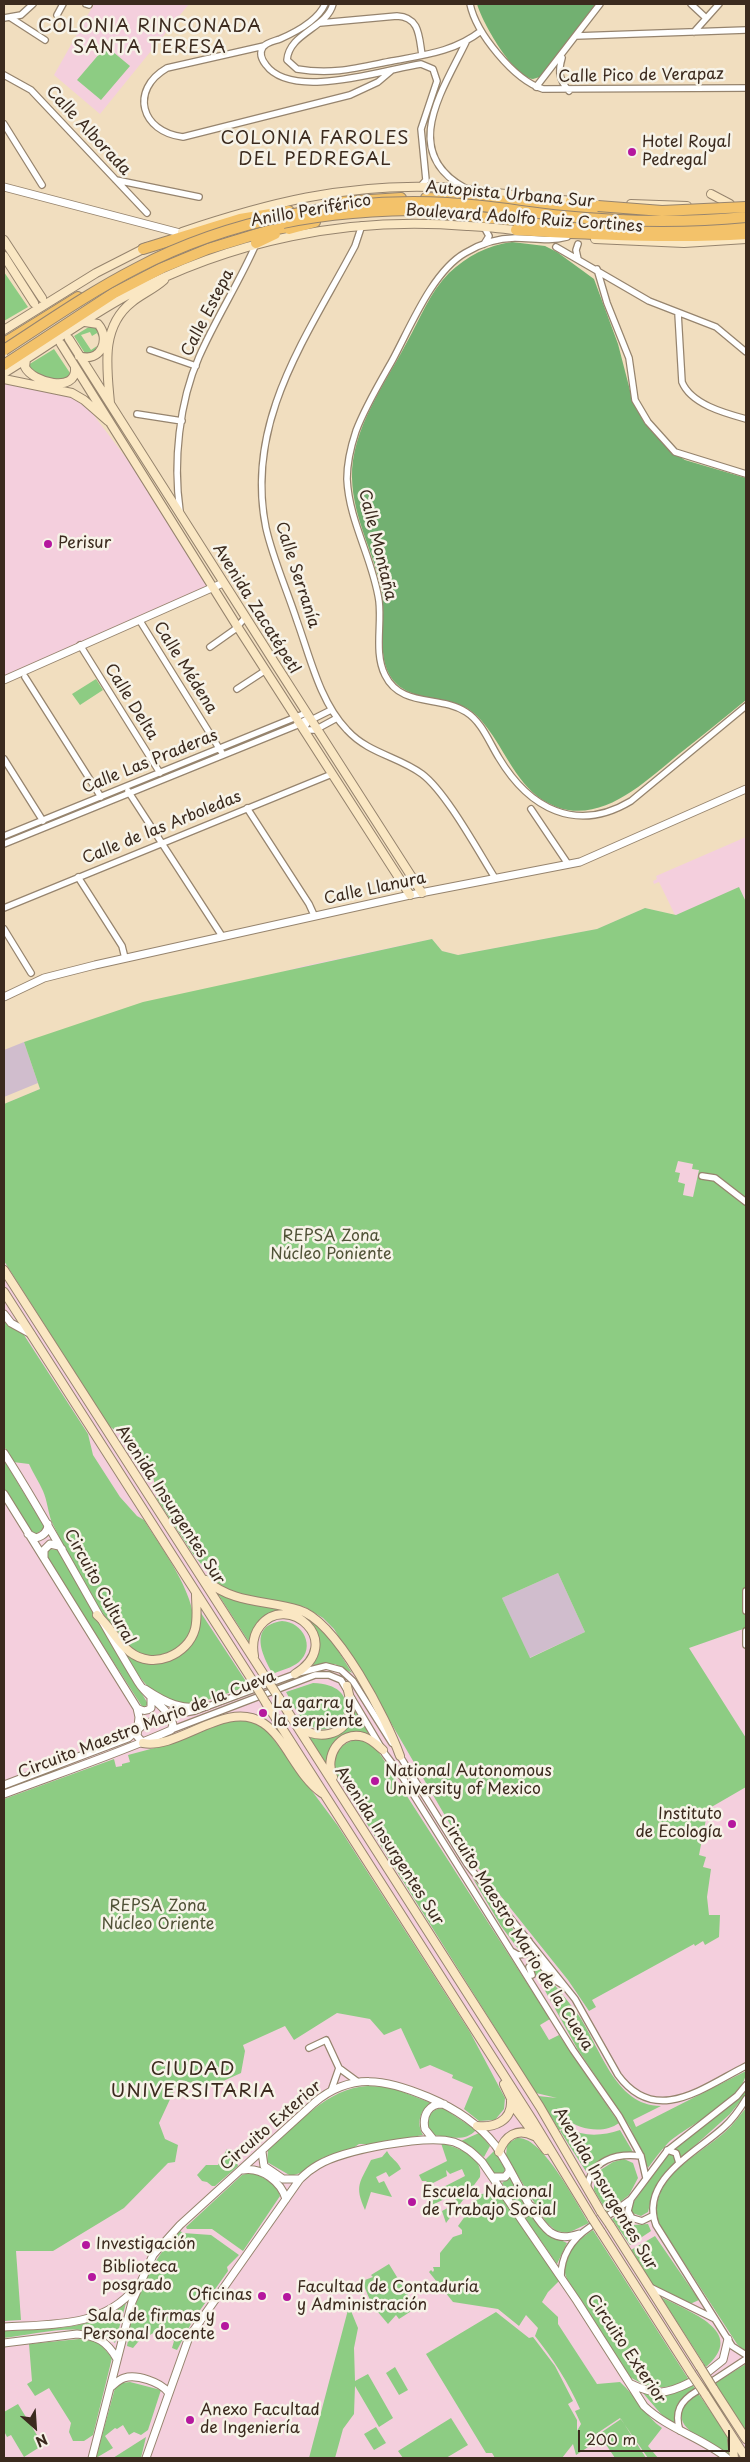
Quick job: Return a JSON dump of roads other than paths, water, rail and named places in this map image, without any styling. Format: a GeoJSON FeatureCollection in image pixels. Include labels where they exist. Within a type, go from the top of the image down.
{"type":"FeatureCollection","features":[{"type":"Feature","properties":{"kind":"highway","name":"Anillo Periférico"},"geometry":{"type":"LineString","coordinates":[[4,343],[136,263],[242,223],[289,211],[366,199],[405,197],[512,201],[618,214],[746,208]]}},
{"type":"Feature","properties":{"kind":"highway"},"geometry":{"type":"LineString","coordinates":[[571,201],[598,206],[662,211],[746,208]]}},
{"type":"Feature","properties":{"kind":"highway","name":"Autopista Urbana Sur"},"geometry":{"type":"LineString","coordinates":[[4,350],[89,295],[138,267],[177,250],[236,229],[302,212],[375,203],[420,202],[468,204],[565,216],[652,220],[746,217]]}},
{"type":"Feature","properties":{"kind":"highway"},"geometry":{"type":"LineString","coordinates":[[618,214],[696,206]]}},
{"type":"Feature","properties":{"kind":"highway","name":"Autopista Urbana Sur"},"geometry":{"type":"LineString","coordinates":[[4,356],[86,303],[150,268],[214,242],[287,222],[358,212],[411,209],[462,210],[537,219],[658,226],[746,224]]}},
{"type":"Feature","properties":{"kind":"highway"},"geometry":{"type":"LineString","coordinates":[[143,249],[240,219],[289,211]]}},
{"type":"Feature","properties":{"kind":"highway","name":"Anillo Periférico"},"geometry":{"type":"LineString","coordinates":[[4,365],[114,293],[162,268],[208,249],[270,230],[357,216],[398,214],[463,215],[567,225],[664,230],[746,224]]}},
{"type":"Feature","properties":{"kind":"highway"},"geometry":{"type":"LineString","coordinates":[[256,243],[282,231],[315,222]]}},
{"type":"Feature","properties":{"kind":"highway"},"geometry":{"type":"LineString","coordinates":[[516,230],[630,236],[706,237],[746,234]]}},
{"type":"Feature","properties":{"kind":"main road","name":"Boulevard Adolfo Ruiz Cortines"},"geometry":{"type":"LineString","coordinates":[[6,328],[96,273],[180,232],[287,200],[352,190],[417,187],[467,189],[571,201],[696,206],[746,203]]}},
{"type":"Feature","properties":{"kind":"main road"},"geometry":{"type":"LineString","coordinates":[[711,194],[730,204]]}},
{"type":"Feature","properties":{"kind":"main road","name":"Boulevard Adolfo Ruiz Cortines"},"geometry":{"type":"LineString","coordinates":[[4,373],[125,296],[174,272],[216,255],[256,243],[295,235],[362,225],[412,223],[484,227],[567,237],[684,243],[746,239]]}},
{"type":"Feature","properties":{"kind":"main road"},"geometry":{"type":"LineString","coordinates":[[4,240],[42,298]]}},
{"type":"Feature","properties":{"kind":"main road"},"geometry":{"type":"LineString","coordinates":[[4,255],[15,257]]}},
{"type":"Feature","properties":{"kind":"main road"},"geometry":{"type":"LineString","coordinates":[[4,255],[34,303]]}},
{"type":"Feature","properties":{"kind":"main road"},"geometry":{"type":"LineString","coordinates":[[4,266],[14,272]]}},
{"type":"Feature","properties":{"kind":"main road"},"geometry":{"type":"LineString","coordinates":[[110,406],[106,353],[110,332],[120,315],[131,302],[156,288],[174,272]]}},
{"type":"Feature","properties":{"kind":"main road"},"geometry":{"type":"LineString","coordinates":[[79,356],[89,359],[96,356],[100,351],[104,338],[103,331],[98,324],[89,321],[84,322]]}},
{"type":"Feature","properties":{"kind":"main road","name":"Avenida Zacatépetl"},"geometry":{"type":"LineString","coordinates":[[68,339],[224,583],[244,618],[422,893]]}},
{"type":"Feature","properties":{"kind":"main road","name":"Avenida Zacatépetl"},"geometry":{"type":"LineString","coordinates":[[61,344],[237,626],[410,895]]}},
{"type":"Feature","properties":{"kind":"main road"},"geometry":{"type":"LineString","coordinates":[[26,360],[25,367],[32,376],[62,384],[68,383],[73,378],[74,366]]}},
{"type":"Feature","properties":{"kind":"main road"},"geometry":{"type":"LineString","coordinates":[[4,379],[72,393],[84,400],[111,424]]}},
{"type":"Feature","properties":{"kind":"main road"},"geometry":{"type":"LineString","coordinates":[[360,817],[370,812]]}},
{"type":"Feature","properties":{"kind":"main road"},"geometry":{"type":"LineString","coordinates":[[398,876],[408,871]]}},
{"type":"Feature","properties":{"kind":"main road","name":"Avenida Insurgentes Sur"},"geometry":{"type":"LineString","coordinates":[[4,1270],[540,2107],[586,2188],[700,2367],[714,2384],[746,2439]]}},
{"type":"Feature","properties":{"kind":"main road","name":"Avenida Insurgentes Sur"},"geometry":{"type":"LineString","coordinates":[[4,1292],[496,2064],[691,2373],[701,2392],[746,2458]]}},
{"type":"Feature","properties":{"kind":"main road"},"geometry":{"type":"LineString","coordinates":[[195,1569],[207,1582],[226,1594],[298,1610],[311,1615],[323,1625],[352,1664],[390,1731],[400,1756]]}},
{"type":"Feature","properties":{"kind":"main road"},"geometry":{"type":"LineString","coordinates":[[97,1615],[130,1652],[146,1659],[163,1659],[181,1651],[193,1634],[197,1619],[196,1593]]}},
{"type":"Feature","properties":{"kind":"main road"},"geometry":{"type":"LineString","coordinates":[[255,1660],[253,1642],[260,1626],[277,1616],[293,1616],[309,1627],[316,1643],[310,1662],[295,1674]]}},
{"type":"Feature","properties":{"kind":"main road"},"geometry":{"type":"LineString","coordinates":[[293,1720],[302,1729],[315,1735],[326,1735],[336,1731],[350,1715],[351,1701],[347,1686]]}},
{"type":"Feature","properties":{"kind":"main road"},"geometry":{"type":"LineString","coordinates":[[143,1743],[156,1743],[231,1717],[250,1717],[269,1728],[307,1780],[326,1796]]}},
{"type":"Feature","properties":{"kind":"main road"},"geometry":{"type":"LineString","coordinates":[[343,1800],[330,1769],[330,1759],[334,1748],[344,1740],[360,1736],[372,1740],[383,1750]]}},
{"type":"Feature","properties":{"kind":"main road"},"geometry":{"type":"LineString","coordinates":[[496,2064],[511,2099],[534,2136],[563,2172]]}},
{"type":"Feature","properties":{"kind":"main road"},"geometry":{"type":"LineString","coordinates":[[477,2126],[494,2126],[501,2122],[509,2113],[511,2099]]}},
{"type":"Feature","properties":{"kind":"main road"},"geometry":{"type":"LineString","coordinates":[[499,2152],[503,2142],[511,2135],[523,2132],[534,2136]]}},
{"type":"Feature","properties":{"kind":"main road"},"geometry":{"type":"LineString","coordinates":[[732,2438],[734,2458]]}},
{"type":"Feature","properties":{"kind":"street"},"geometry":{"type":"LineString","coordinates":[[7,18],[25,13],[33,4]]}},
{"type":"Feature","properties":{"kind":"street"},"geometry":{"type":"LineString","coordinates":[[56,15],[63,4]]}},
{"type":"Feature","properties":{"kind":"street"},"geometry":{"type":"LineString","coordinates":[[325,4],[321,11],[291,34],[264,46],[168,68],[157,74],[149,84],[144,97],[146,114],[161,132],[183,137],[350,95],[378,82],[391,71]]}},
{"type":"Feature","properties":{"kind":"street"},"geometry":{"type":"LineString","coordinates":[[333,4],[330,13],[296,41],[288,54],[288,60],[297,69],[342,72],[438,53],[467,41],[480,31]]}},
{"type":"Feature","properties":{"kind":"street"},"geometry":{"type":"LineString","coordinates":[[470,4],[480,31],[520,78],[536,87],[600,4]]}},
{"type":"Feature","properties":{"kind":"street"},"geometry":{"type":"LineString","coordinates":[[691,4],[706,18]]}},
{"type":"Feature","properties":{"kind":"street"},"geometry":{"type":"LineString","coordinates":[[694,32],[719,4]]}},
{"type":"Feature","properties":{"kind":"street"},"geometry":{"type":"LineString","coordinates":[[320,23],[397,16],[407,18],[416,26],[422,55]]}},
{"type":"Feature","properties":{"kind":"street"},"geometry":{"type":"LineString","coordinates":[[7,18],[44,40]]}},
{"type":"Feature","properties":{"kind":"street"},"geometry":{"type":"LineString","coordinates":[[576,36],[746,30]]}},
{"type":"Feature","properties":{"kind":"street"},"geometry":{"type":"LineString","coordinates":[[467,41],[430,122],[430,143],[442,171],[450,180],[467,189]]}},
{"type":"Feature","properties":{"kind":"street"},"geometry":{"type":"LineString","coordinates":[[264,46],[261,56],[265,65],[277,74],[287,78],[338,81],[421,64],[430,67],[437,78],[421,129],[426,180],[423,185],[417,187]]}},
{"type":"Feature","properties":{"kind":"street"},"geometry":{"type":"LineString","coordinates":[[563,53],[559,73],[569,91]]}},
{"type":"Feature","properties":{"kind":"street","name":"Calle Alborada"},"geometry":{"type":"LineString","coordinates":[[4,75],[31,90],[147,213]]}},
{"type":"Feature","properties":{"kind":"street","name":"Calle Pico de Verapaz"},"geometry":{"type":"LineString","coordinates":[[536,87],[569,91],[746,88]]}},
{"type":"Feature","properties":{"kind":"street"},"geometry":{"type":"LineString","coordinates":[[432,93],[440,98]]}},
{"type":"Feature","properties":{"kind":"street"},"geometry":{"type":"LineString","coordinates":[[4,124],[42,185]]}},
{"type":"Feature","properties":{"kind":"street"},"geometry":{"type":"LineString","coordinates":[[116,180],[199,197]]}},
{"type":"Feature","properties":{"kind":"street"},"geometry":{"type":"LineString","coordinates":[[4,187],[180,232]]}},
{"type":"Feature","properties":{"kind":"street","name":"Calle Serranía"},"geometry":{"type":"LineString","coordinates":[[362,225],[356,246],[277,397],[270,419],[262,462],[263,507],[271,545],[331,710],[364,744],[379,754],[408,765],[429,779],[495,878]]}},
{"type":"Feature","properties":{"kind":"street"},"geometry":{"type":"LineString","coordinates":[[483,244],[489,236],[484,227]]}},
{"type":"Feature","properties":{"kind":"street","name":"Calle Montaña"},"geometry":{"type":"LineString","coordinates":[[567,237],[554,241],[508,238],[483,244],[457,258],[432,288],[364,413],[351,450],[347,477],[355,526],[378,593],[381,659],[388,679],[394,687],[407,696],[451,705],[466,712],[477,722],[507,770],[525,792],[547,808],[577,815],[601,813],[630,800],[746,706]]}},
{"type":"Feature","properties":{"kind":"street","name":"Calle Estepa"},"geometry":{"type":"LineString","coordinates":[[180,516],[176,464],[182,421],[196,366],[245,269],[256,243]]}},
{"type":"Feature","properties":{"kind":"street"},"geometry":{"type":"LineString","coordinates":[[578,244],[576,253],[578,259]]}},
{"type":"Feature","properties":{"kind":"street"},"geometry":{"type":"LineString","coordinates":[[556,246],[649,301],[716,327],[746,352]]}},
{"type":"Feature","properties":{"kind":"street"},"geometry":{"type":"LineString","coordinates":[[597,269],[607,303],[630,358],[634,394],[648,422],[674,452],[746,474]]}},
{"type":"Feature","properties":{"kind":"street"},"geometry":{"type":"LineString","coordinates":[[678,313],[682,382],[685,389],[696,400],[746,418]]}},
{"type":"Feature","properties":{"kind":"street"},"geometry":{"type":"LineString","coordinates":[[150,350],[196,366]]}},
{"type":"Feature","properties":{"kind":"street"},"geometry":{"type":"LineString","coordinates":[[137,414],[182,421]]}},
{"type":"Feature","properties":{"kind":"street"},"geometry":{"type":"LineString","coordinates":[[165,492],[173,489],[177,484]]}},
{"type":"Feature","properties":{"kind":"street"},"geometry":{"type":"LineString","coordinates":[[4,680],[224,583]]}},
{"type":"Feature","properties":{"kind":"street"},"geometry":{"type":"LineString","coordinates":[[210,647],[237,626],[244,618]]}},
{"type":"Feature","properties":{"kind":"street","name":"Calle Médena"},"geometry":{"type":"LineString","coordinates":[[140,621],[221,752]]}},
{"type":"Feature","properties":{"kind":"street","name":"Calle Delta"},"geometry":{"type":"LineString","coordinates":[[80,645],[160,773]]}},
{"type":"Feature","properties":{"kind":"street"},"geometry":{"type":"LineString","coordinates":[[237,689],[266,670]]}},
{"type":"Feature","properties":{"kind":"street"},"geometry":{"type":"LineString","coordinates":[[25,677],[101,797]]}},
{"type":"Feature","properties":{"kind":"street"},"geometry":{"type":"LineString","coordinates":[[331,710],[309,717],[302,725],[316,729],[337,718]]}},
{"type":"Feature","properties":{"kind":"street","name":"Calle Las Praderas"},"geometry":{"type":"LineString","coordinates":[[4,836],[160,773],[302,725],[309,717]]}},
{"type":"Feature","properties":{"kind":"street","name":"Calle Las Praderas"},"geometry":{"type":"LineString","coordinates":[[4,844],[129,793],[221,752]]}},
{"type":"Feature","properties":{"kind":"street"},"geometry":{"type":"LineString","coordinates":[[4,759],[43,821]]}},
{"type":"Feature","properties":{"kind":"street","name":"Calle de las Arboledas"},"geometry":{"type":"LineString","coordinates":[[4,908],[332,774]]}},
{"type":"Feature","properties":{"kind":"street"},"geometry":{"type":"LineString","coordinates":[[125,787],[222,936]]}},
{"type":"Feature","properties":{"kind":"street","name":"Calle Llanura"},"geometry":{"type":"LineString","coordinates":[[4,997],[50,976],[125,958],[410,895],[586,859],[746,789]]}},
{"type":"Feature","properties":{"kind":"street"},"geometry":{"type":"LineString","coordinates":[[247,808],[309,904],[314,916]]}},
{"type":"Feature","properties":{"kind":"street"},"geometry":{"type":"LineString","coordinates":[[531,809],[568,864]]}},
{"type":"Feature","properties":{"kind":"street"},"geometry":{"type":"LineString","coordinates":[[78,877],[122,946],[125,958]]}},
{"type":"Feature","properties":{"kind":"street"},"geometry":{"type":"LineString","coordinates":[[4,929],[31,973]]}},
{"type":"Feature","properties":{"kind":"street"},"geometry":{"type":"LineString","coordinates":[[702,1176],[715,1178],[746,1202]]}},
{"type":"Feature","properties":{"kind":"street"},"geometry":{"type":"LineString","coordinates":[[4,1314],[11,1323],[31,1334]]}},
{"type":"Feature","properties":{"kind":"street","name":"Circuito Cultural"},"geometry":{"type":"LineString","coordinates":[[4,1453],[48,1524],[97,1615],[140,1686],[151,1699],[165,1709],[169,1716]]}},
{"type":"Feature","properties":{"kind":"street","name":"Circuito Cultural"},"geometry":{"type":"LineString","coordinates":[[4,1494],[136,1708],[139,1719],[137,1731],[143,1743]]}},
{"type":"Feature","properties":{"kind":"street"},"geometry":{"type":"LineString","coordinates":[[26,1532],[36,1538],[41,1536],[48,1528],[48,1524]]}},
{"type":"Feature","properties":{"kind":"street"},"geometry":{"type":"LineString","coordinates":[[44,1558],[44,1550],[50,1544],[59,1546],[62,1549]]}},
{"type":"Feature","properties":{"kind":"street"},"geometry":{"type":"LineString","coordinates":[[746,1591],[746,1611]]}},
{"type":"Feature","properties":{"kind":"street"},"geometry":{"type":"LineString","coordinates":[[746,1631],[746,1645]]}},
{"type":"Feature","properties":{"kind":"street","name":"Circuito Maestro Mario de la Cueva"},"geometry":{"type":"LineString","coordinates":[[4,1784],[128,1738],[144,1724],[207,1706],[295,1674],[326,1666],[334,1667],[354,1681],[467,1864],[566,1987],[589,2021],[618,2075],[627,2086],[638,2094],[656,2100],[675,2101],[688,2097],[746,2066]]}},
{"type":"Feature","properties":{"kind":"street","name":"Circuito Maestro Mario de la Cueva"},"geometry":{"type":"LineString","coordinates":[[4,1794],[143,1743],[171,1730],[316,1675],[329,1675],[342,1680],[383,1750],[512,1950],[573,2050],[619,2116],[640,2156],[646,2178]]}},
{"type":"Feature","properties":{"kind":"street"},"geometry":{"type":"LineString","coordinates":[[140,1686],[175,1706],[196,1708],[207,1706]]}},
{"type":"Feature","properties":{"kind":"street"},"geometry":{"type":"LineString","coordinates":[[136,1708],[144,1711],[148,1710],[152,1703],[151,1699]]}},
{"type":"Feature","properties":{"kind":"street"},"geometry":{"type":"LineString","coordinates":[[169,1716],[173,1726],[171,1730]]}},
{"type":"Feature","properties":{"kind":"street"},"geometry":{"type":"LineString","coordinates":[[512,1950],[518,1955],[526,1954],[530,1947],[528,1940]]}},
{"type":"Feature","properties":{"kind":"street"},"geometry":{"type":"LineString","coordinates":[[545,2004],[544,1995],[528,1969],[531,1963],[540,1962],[553,1980],[566,1987]]}},
{"type":"Feature","properties":{"kind":"street"},"geometry":{"type":"LineString","coordinates":[[308,2048],[326,2040],[339,2068],[358,2082]]}},
{"type":"Feature","properties":{"kind":"street"},"geometry":{"type":"LineString","coordinates":[[331,2091],[339,2068]]}},
{"type":"Feature","properties":{"kind":"street","name":"Circuito Exterior"},"geometry":{"type":"LineString","coordinates":[[92,2458],[138,2284],[147,2266],[164,2241],[205,2201],[242,2170],[314,2103],[331,2091],[358,2082],[378,2081],[399,2085],[444,2104],[477,2126],[499,2152],[540,2221],[550,2232],[565,2237],[580,2234]]}},
{"type":"Feature","properties":{"kind":"street"},"geometry":{"type":"LineString","coordinates":[[609,2215],[631,2199],[667,2150],[737,2096],[746,2085]]}},
{"type":"Feature","properties":{"kind":"street"},"geometry":{"type":"LineString","coordinates":[[746,2099],[723,2128],[679,2163],[658,2190],[654,2200],[652,2216],[728,2339],[735,2349],[746,2354]]}},
{"type":"Feature","properties":{"kind":"street"},"geometry":{"type":"LineString","coordinates":[[433,2139],[425,2129],[425,2115],[431,2107],[444,2104]]}},
{"type":"Feature","properties":{"kind":"street","name":"Circuito Exterior"},"geometry":{"type":"LineString","coordinates":[[146,2458],[168,2392],[189,2338],[300,2179],[318,2164],[341,2156],[433,2139],[449,2141],[465,2147],[482,2162],[561,2277],[644,2406],[657,2418],[714,2448],[727,2458]]}},
{"type":"Feature","properties":{"kind":"street"},"geometry":{"type":"LineString","coordinates":[[667,2150],[676,2153],[679,2163]]}},
{"type":"Feature","properties":{"kind":"street"},"geometry":{"type":"LineString","coordinates":[[262,2152],[264,2166],[283,2179],[300,2179]]}},
{"type":"Feature","properties":{"kind":"street"},"geometry":{"type":"LineString","coordinates":[[586,2188],[588,2178],[602,2162],[615,2156],[640,2156]]}},
{"type":"Feature","properties":{"kind":"street"},"geometry":{"type":"LineString","coordinates":[[493,2177],[505,2177],[508,2175],[509,2168]]}},
{"type":"Feature","properties":{"kind":"street"},"geometry":{"type":"LineString","coordinates":[[242,2170],[256,2169],[278,2184],[286,2199]]}},
{"type":"Feature","properties":{"kind":"street"},"geometry":{"type":"LineString","coordinates":[[631,2199],[628,2212],[632,2218],[642,2221],[652,2216]]}},
{"type":"Feature","properties":{"kind":"street"},"geometry":{"type":"LineString","coordinates":[[517,2214],[529,2212],[531,2206]]}},
{"type":"Feature","properties":{"kind":"street"},"geometry":{"type":"LineString","coordinates":[[561,2277],[563,2258],[580,2234],[590,2227]]}},
{"type":"Feature","properties":{"kind":"street"},"geometry":{"type":"LineString","coordinates":[[4,2327],[85,2321],[119,2304],[138,2284]]}},
{"type":"Feature","properties":{"kind":"street"},"geometry":{"type":"LineString","coordinates":[[648,2286],[717,2320]]}},
{"type":"Feature","properties":{"kind":"street"},"geometry":{"type":"LineString","coordinates":[[4,2343],[77,2334],[89,2335],[105,2342],[117,2359]]}},
{"type":"Feature","properties":{"kind":"street"},"geometry":{"type":"LineString","coordinates":[[708,2372],[723,2360],[728,2339]]}},
{"type":"Feature","properties":{"kind":"street"},"geometry":{"type":"LineString","coordinates":[[714,2384],[746,2359]]}},
{"type":"Feature","properties":{"kind":"street"},"geometry":{"type":"LineString","coordinates":[[110,2389],[121,2379],[131,2377],[155,2382],[168,2392]]}},
{"type":"Feature","properties":{"kind":"street"},"geometry":{"type":"LineString","coordinates":[[631,2384],[645,2391],[659,2393],[672,2391],[691,2382]]}},
{"type":"Feature","properties":{"kind":"street"},"geometry":{"type":"LineString","coordinates":[[680,2431],[677,2421],[678,2410],[682,2402],[701,2392]]}},
{"type":"Feature","properties":{"kind":"place","name":"Hotel Royal Pedregal"},"geometry":{"type":"Point","coordinates":[632,152]}},
{"type":"Feature","properties":{"kind":"place","name":"Perisur"},"geometry":{"type":"Point","coordinates":[48,544]}},
{"type":"Feature","properties":{"kind":"place","name":"La garra y la serpiente"},"geometry":{"type":"Point","coordinates":[263,1713]}},
{"type":"Feature","properties":{"kind":"place","name":"National Autonomous University of Mexico"},"geometry":{"type":"Point","coordinates":[375,1781]}},
{"type":"Feature","properties":{"kind":"place","name":"Instituto de Ecología"},"geometry":{"type":"Point","coordinates":[732,1824]}},
{"type":"Feature","properties":{"kind":"place","name":"Escuela Nacional de Trabajo Social"},"geometry":{"type":"Point","coordinates":[412,2202]}},
{"type":"Feature","properties":{"kind":"place","name":"Investigación"},"geometry":{"type":"Point","coordinates":[86,2245]}},
{"type":"Feature","properties":{"kind":"place","name":"Biblioteca posgrado"},"geometry":{"type":"Point","coordinates":[92,2277]}},
{"type":"Feature","properties":{"kind":"place","name":"Oficinas"},"geometry":{"type":"Point","coordinates":[262,2296]}},
{"type":"Feature","properties":{"kind":"place","name":"Facultad de Contaduría y Administración"},"geometry":{"type":"Point","coordinates":[287,2297]}},
{"type":"Feature","properties":{"kind":"place","name":"Sala de firmas y Personal docente"},"geometry":{"type":"Point","coordinates":[225,2326]}},
{"type":"Feature","properties":{"kind":"place","name":"Anexo Facultad de Ingeniería"},"geometry":{"type":"Point","coordinates":[190,2420]}},
{"type":"Feature","properties":{"kind":"district","name":"COLONIA RINCONADA SANTA TERESA"},"geometry":{"type":"Point","coordinates":[150,37]}},
{"type":"Feature","properties":{"kind":"district","name":"COLONIA FAROLES DEL PEDREGAL"},"geometry":{"type":"Point","coordinates":[315,149]}},
{"type":"Feature","properties":{"kind":"district","name":"CIUDAD UNIVERSITARIA"},"geometry":{"type":"Point","coordinates":[193,2081]}},
{"type":"Feature","properties":{"kind":"park label","name":"REPSA Zona Núcleo Poniente"},"geometry":{"type":"Point","coordinates":[331,1246]}},
{"type":"Feature","properties":{"kind":"park label","name":"REPSA Zona Núcleo Oriente"},"geometry":{"type":"Point","coordinates":[158,1916]}}]}
